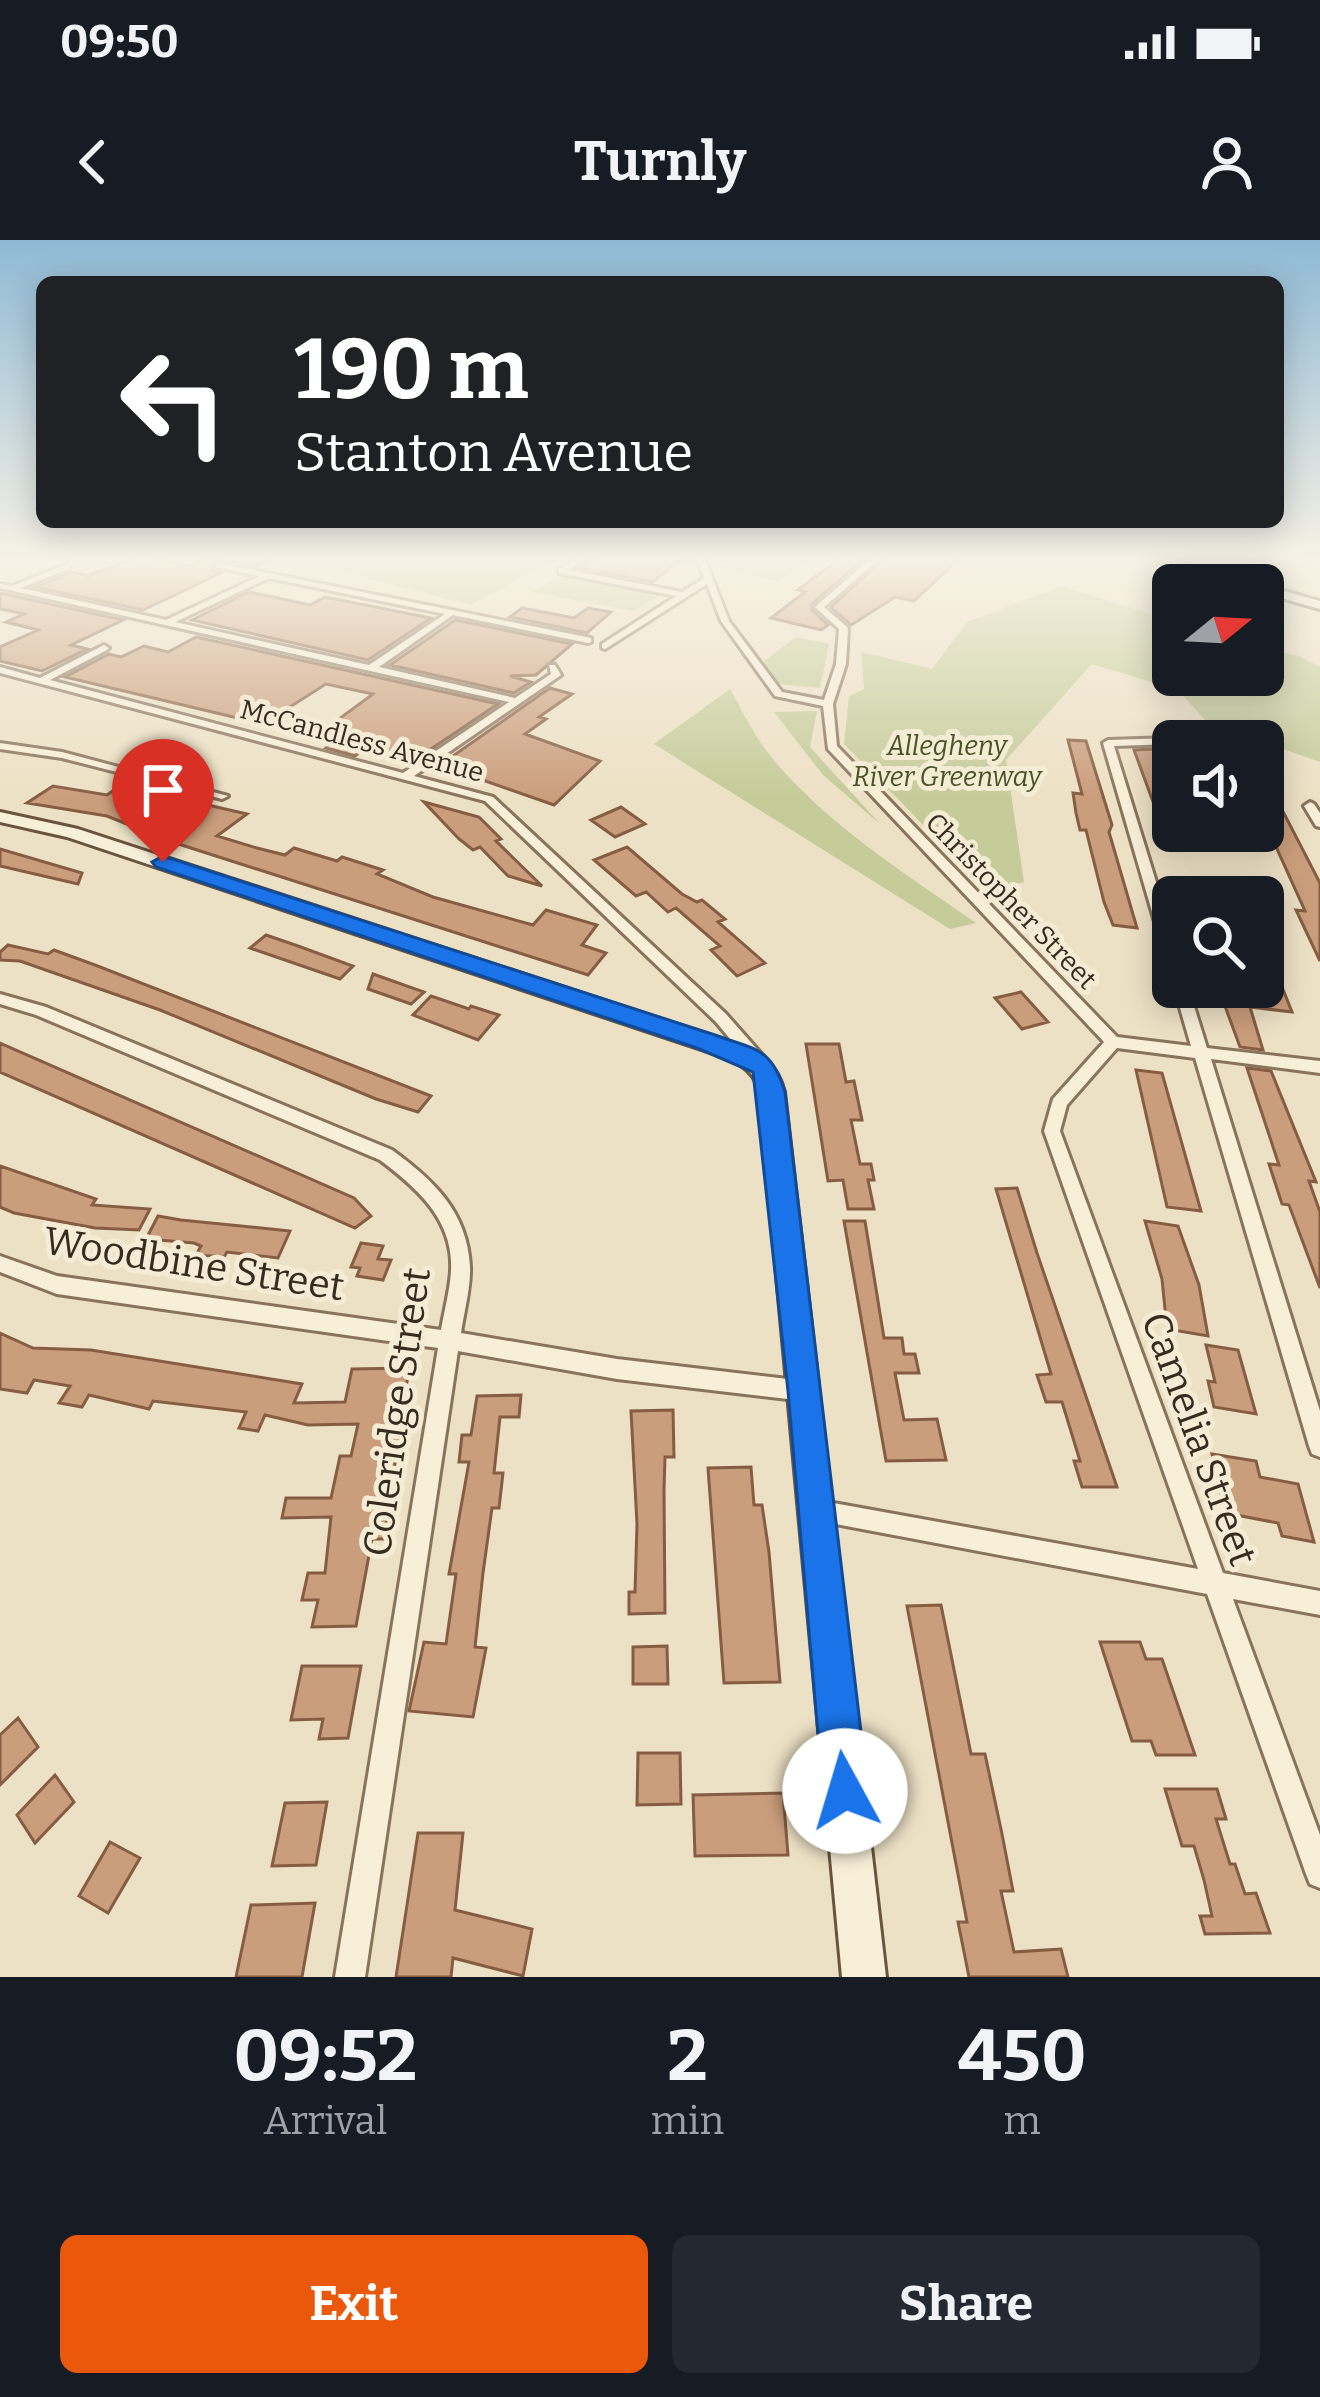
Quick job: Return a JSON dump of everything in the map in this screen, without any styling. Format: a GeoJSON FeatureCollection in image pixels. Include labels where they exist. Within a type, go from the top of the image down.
{"type":"FeatureCollection","features":[{"type":"Feature","properties":{"kind":"street"},"geometry":{"type":"LineString","coordinates":[[228,637],[516,701]]}},
{"type":"Feature","properties":{"kind":"street"},"geometry":{"type":"LineString","coordinates":[[370,669],[416,637]]}},
{"type":"Feature","properties":{"kind":"street"},"geometry":{"type":"LineString","coordinates":[[572,637],[588,640]]}},
{"type":"Feature","properties":{"kind":"street"},"geometry":{"type":"LineString","coordinates":[[605,646],[619,637]]}},
{"type":"Feature","properties":{"kind":"street"},"geometry":{"type":"LineString","coordinates":[[738,637],[779,694],[828,704]]}},
{"type":"Feature","properties":{"kind":"street","name":"Christopher Street"},"geometry":{"type":"LineString","coordinates":[[843,637],[841,664],[828,704],[832,747],[1113,1042]]}},
{"type":"Feature","properties":{"kind":"street"},"geometry":{"type":"LineString","coordinates":[[41,681],[104,648]]}},
{"type":"Feature","properties":{"kind":"street"},"geometry":{"type":"LineString","coordinates":[[406,776],[556,675],[552,667]]}},
{"type":"Feature","properties":{"kind":"street","name":"McCandless Avenue"},"geometry":{"type":"LineString","coordinates":[[0,670],[490,799],[722,1018],[757,1060]]}},
{"type":"Feature","properties":{"kind":"street"},"geometry":{"type":"LineString","coordinates":[[1152,742],[1108,743],[1152,890]]}},
{"type":"Feature","properties":{"kind":"street"},"geometry":{"type":"LineString","coordinates":[[0,746],[62,755],[222,796]]}},
{"type":"Feature","properties":{"kind":"street"},"geometry":{"type":"LineString","coordinates":[[1310,806],[1320,823]]}},
{"type":"Feature","properties":{"kind":"street"},"geometry":{"type":"LineString","coordinates":[[0,817],[72,832],[757,1060],[770,1078],[864,1977]]}},
{"type":"Feature","properties":{"kind":"street","name":"Coleridge Street"},"geometry":{"type":"LineString","coordinates":[[0,999],[41,1011],[386,1155],[412,1174],[451,1216],[461,1267],[350,1977]]}},
{"type":"Feature","properties":{"kind":"street"},"geometry":{"type":"LineString","coordinates":[[1187,1008],[1320,1446]]}},
{"type":"Feature","properties":{"kind":"street"},"geometry":{"type":"LineString","coordinates":[[1113,1042],[1320,1067]]}},
{"type":"Feature","properties":{"kind":"street","name":"Camelia Street"},"geometry":{"type":"LineString","coordinates":[[1113,1042],[1059,1103],[1052,1131],[1320,1874]]}},
{"type":"Feature","properties":{"kind":"street","name":"Woodbine Street"},"geometry":{"type":"LineString","coordinates":[[0,1264],[57,1286],[448,1340],[617,1370],[806,1391]]}},
{"type":"Feature","properties":{"kind":"street"},"geometry":{"type":"LineString","coordinates":[[817,1511],[1320,1603]]}},
{"type":"Feature","properties":{"kind":"green space","name":"Allegheny River Greenway"},"geometry":{"type":"Polygon","coordinates":[[[796,637],[829,644],[820,688],[777,684],[763,662],[796,637]]]}},
{"type":"Feature","properties":{"kind":"green space"},"geometry":{"type":"Polygon","coordinates":[[[956,637],[1152,637],[1152,682],[1092,664],[1006,760],[1024,882],[987,890],[844,744],[849,696],[864,689],[861,652],[932,669],[956,637]]]}},
{"type":"Feature","properties":{"kind":"green space"},"geometry":{"type":"Polygon","coordinates":[[[1284,653],[1320,667],[1320,762],[1284,749],[1284,720],[1205,720],[1183,696],[1284,696],[1284,653]]]}},
{"type":"Feature","properties":{"kind":"green space","name":"Allegheny River Greenway"},"geometry":{"type":"Polygon","coordinates":[[[730,689],[768,753],[814,802],[976,923],[950,929],[654,744],[730,689]]]}},
{"type":"Feature","properties":{"kind":"green space","name":"Allegheny River Greenway"},"geometry":{"type":"Polygon","coordinates":[[[817,711],[810,747],[880,824],[823,775],[774,712],[817,711]]]}},
{"type":"Feature","properties":{"kind":"building"},"geometry":{"type":"Polygon","coordinates":[[[22,637],[88,637],[71,645],[87,649],[42,671],[0,661],[0,647],[22,637]]]}},
{"type":"Feature","properties":{"kind":"building"},"geometry":{"type":"Polygon","coordinates":[[[196,637],[498,704],[425,753],[403,747],[389,758],[361,751],[355,756],[326,748],[332,743],[313,738],[373,694],[326,684],[263,724],[65,677],[109,654],[121,657],[144,646],[168,652],[196,637]]]}},
{"type":"Feature","properties":{"kind":"building"},"geometry":{"type":"Polygon","coordinates":[[[267,637],[402,637],[368,660],[267,637]]]}},
{"type":"Feature","properties":{"kind":"building"},"geometry":{"type":"Polygon","coordinates":[[[430,637],[538,637],[572,644],[536,675],[510,676],[531,682],[514,693],[390,665],[430,637]]]}},
{"type":"Feature","properties":{"kind":"building"},"geometry":{"type":"Polygon","coordinates":[[[550,688],[572,694],[539,717],[546,719],[525,734],[600,761],[554,805],[440,765],[550,688]]]}},
{"type":"Feature","properties":{"kind":"building"},"geometry":{"type":"Polygon","coordinates":[[[1068,740],[1086,741],[1137,928],[1113,925],[1104,902],[1086,830],[1080,830],[1076,813],[1073,793],[1082,794],[1068,740]]]}},
{"type":"Feature","properties":{"kind":"building"},"geometry":{"type":"Polygon","coordinates":[[[1152,749],[1152,799],[1134,750],[1152,749]]]}},
{"type":"Feature","properties":{"kind":"building"},"geometry":{"type":"Polygon","coordinates":[[[121,785],[247,814],[217,836],[257,848],[285,855],[294,848],[337,861],[342,857],[383,870],[377,874],[433,897],[533,925],[546,910],[597,925],[582,945],[606,953],[588,975],[169,841],[107,816],[27,803],[53,786],[107,795],[121,785]]]}},
{"type":"Feature","properties":{"kind":"building"},"geometry":{"type":"Polygon","coordinates":[[[424,802],[479,817],[501,839],[496,841],[542,886],[508,876],[480,847],[473,850],[459,839],[424,802]]]}},
{"type":"Feature","properties":{"kind":"building"},"geometry":{"type":"Polygon","coordinates":[[[621,807],[645,824],[615,837],[591,820],[621,807]]]}},
{"type":"Feature","properties":{"kind":"building"},"geometry":{"type":"Polygon","coordinates":[[[1284,813],[1320,883],[1320,961],[1296,910],[1305,911],[1278,852],[1284,852],[1284,813]]]}},
{"type":"Feature","properties":{"kind":"building"},"geometry":{"type":"Polygon","coordinates":[[[627,847],[682,894],[702,900],[725,919],[718,922],[765,963],[737,976],[711,950],[720,946],[676,908],[668,912],[646,892],[636,896],[594,860],[627,847]]]}},
{"type":"Feature","properties":{"kind":"building"},"geometry":{"type":"Polygon","coordinates":[[[0,849],[82,873],[78,884],[0,866],[0,849]]]}},
{"type":"Feature","properties":{"kind":"building"},"geometry":{"type":"Polygon","coordinates":[[[266,935],[353,966],[340,979],[250,948],[266,935]]]}},
{"type":"Feature","properties":{"kind":"building"},"geometry":{"type":"Polygon","coordinates":[[[8,945],[48,954],[54,950],[431,1096],[418,1112],[376,1099],[160,1010],[20,961],[0,960],[0,952],[8,945]]]}},
{"type":"Feature","properties":{"kind":"building"},"geometry":{"type":"Polygon","coordinates":[[[373,974],[424,992],[411,1004],[368,989],[373,974]]]}},
{"type":"Feature","properties":{"kind":"building"},"geometry":{"type":"Polygon","coordinates":[[[1021,992],[1048,1022],[1022,1029],[995,998],[1021,992]]]}},
{"type":"Feature","properties":{"kind":"building"},"geometry":{"type":"Polygon","coordinates":[[[1284,992],[1292,1012],[1258,1008],[1284,1008],[1284,992]]]}},
{"type":"Feature","properties":{"kind":"building"},"geometry":{"type":"Polygon","coordinates":[[[431,996],[499,1015],[478,1040],[413,1015],[431,996]]]}},
{"type":"Feature","properties":{"kind":"building"},"geometry":{"type":"Polygon","coordinates":[[[1226,1008],[1250,1008],[1263,1050],[1240,1047],[1226,1008]]]}},
{"type":"Feature","properties":{"kind":"building"},"geometry":{"type":"Polygon","coordinates":[[[0,1043],[354,1198],[371,1216],[355,1228],[0,1072],[0,1043]]]}},
{"type":"Feature","properties":{"kind":"building"},"geometry":{"type":"Polygon","coordinates":[[[806,1044],[839,1044],[846,1082],[854,1081],[862,1120],[851,1120],[860,1164],[871,1164],[874,1180],[868,1180],[874,1209],[848,1209],[843,1180],[828,1181],[806,1044]]]}},
{"type":"Feature","properties":{"kind":"building"},"geometry":{"type":"Polygon","coordinates":[[[1247,1068],[1271,1071],[1316,1182],[1309,1181],[1320,1212],[1320,1288],[1289,1205],[1282,1204],[1269,1164],[1279,1165],[1247,1068]]]}},
{"type":"Feature","properties":{"kind":"building"},"geometry":{"type":"Polygon","coordinates":[[[1136,1070],[1162,1073],[1201,1211],[1167,1207],[1136,1070]]]}},
{"type":"Feature","properties":{"kind":"building"},"geometry":{"type":"Polygon","coordinates":[[[0,1166],[96,1199],[92,1205],[150,1209],[139,1230],[95,1228],[14,1213],[0,1207],[0,1166]]]}},
{"type":"Feature","properties":{"kind":"building"},"geometry":{"type":"Polygon","coordinates":[[[1017,1188],[1117,1487],[1082,1487],[1074,1461],[1080,1461],[1062,1402],[1046,1402],[1037,1375],[1051,1374],[996,1189],[1017,1188]]]}},
{"type":"Feature","properties":{"kind":"building"},"geometry":{"type":"Polygon","coordinates":[[[158,1216],[290,1231],[278,1258],[227,1252],[224,1257],[196,1255],[201,1246],[194,1243],[146,1239],[158,1216]]]}},
{"type":"Feature","properties":{"kind":"building"},"geometry":{"type":"Polygon","coordinates":[[[844,1221],[865,1221],[884,1338],[902,1338],[904,1354],[915,1354],[919,1373],[895,1373],[904,1420],[937,1419],[946,1460],[886,1461],[844,1221]]]}},
{"type":"Feature","properties":{"kind":"building"},"geometry":{"type":"Polygon","coordinates":[[[1145,1221],[1178,1226],[1199,1285],[1208,1336],[1167,1329],[1162,1279],[1145,1221]]]}},
{"type":"Feature","properties":{"kind":"building"},"geometry":{"type":"Polygon","coordinates":[[[361,1243],[383,1246],[378,1259],[391,1260],[383,1280],[357,1276],[360,1268],[351,1267],[361,1243]]]}},
{"type":"Feature","properties":{"kind":"building"},"geometry":{"type":"Polygon","coordinates":[[[0,1333],[33,1348],[91,1350],[302,1384],[294,1403],[345,1402],[352,1369],[409,1368],[384,1539],[372,1539],[356,1626],[312,1627],[318,1600],[302,1600],[308,1573],[325,1573],[331,1517],[282,1518],[286,1498],[331,1498],[340,1456],[351,1456],[358,1424],[308,1425],[265,1415],[258,1431],[239,1428],[246,1412],[153,1401],[149,1409],[89,1395],[82,1407],[59,1403],[70,1386],[34,1380],[27,1393],[0,1389],[0,1333]]]}},
{"type":"Feature","properties":{"kind":"building"},"geometry":{"type":"Polygon","coordinates":[[[1206,1345],[1238,1350],[1256,1414],[1214,1407],[1208,1381],[1215,1382],[1206,1345]]]}},
{"type":"Feature","properties":{"kind":"building"},"geometry":{"type":"Polygon","coordinates":[[[521,1395],[519,1417],[500,1417],[494,1473],[503,1473],[499,1508],[492,1508],[483,1573],[475,1647],[486,1648],[473,1717],[409,1711],[424,1642],[446,1644],[456,1574],[449,1574],[469,1462],[459,1462],[462,1435],[471,1435],[477,1396],[521,1395]]]}},
{"type":"Feature","properties":{"kind":"building"},"geometry":{"type":"Polygon","coordinates":[[[673,1410],[674,1457],[665,1457],[665,1613],[629,1614],[629,1592],[635,1592],[637,1524],[631,1411],[673,1410]]]}},
{"type":"Feature","properties":{"kind":"building"},"geometry":{"type":"Polygon","coordinates":[[[1212,1454],[1256,1461],[1260,1477],[1298,1484],[1314,1542],[1282,1536],[1278,1523],[1225,1513],[1212,1454]]]}},
{"type":"Feature","properties":{"kind":"building"},"geometry":{"type":"Polygon","coordinates":[[[751,1467],[754,1505],[762,1505],[769,1552],[780,1682],[724,1683],[708,1468],[751,1467]]]}},
{"type":"Feature","properties":{"kind":"building"},"geometry":{"type":"Polygon","coordinates":[[[941,1605],[971,1754],[985,1754],[1002,1834],[1013,1891],[1001,1891],[1014,1952],[1061,1949],[1068,1977],[969,1977],[958,1922],[967,1922],[907,1606],[941,1605]]]}},
{"type":"Feature","properties":{"kind":"building"},"geometry":{"type":"Polygon","coordinates":[[[1100,1642],[1140,1642],[1146,1659],[1162,1659],[1195,1755],[1156,1755],[1151,1741],[1132,1741],[1100,1642]]]}},
{"type":"Feature","properties":{"kind":"building"},"geometry":{"type":"Polygon","coordinates":[[[667,1646],[668,1684],[633,1684],[633,1647],[667,1646]]]}},
{"type":"Feature","properties":{"kind":"building"},"geometry":{"type":"Polygon","coordinates":[[[302,1666],[361,1666],[348,1738],[319,1739],[323,1719],[291,1720],[302,1666]]]}},
{"type":"Feature","properties":{"kind":"building"},"geometry":{"type":"Polygon","coordinates":[[[18,1718],[38,1747],[0,1785],[0,1735],[18,1718]]]}},
{"type":"Feature","properties":{"kind":"building"},"geometry":{"type":"Polygon","coordinates":[[[638,1753],[680,1753],[681,1804],[637,1805],[638,1753]]]}},
{"type":"Feature","properties":{"kind":"building"},"geometry":{"type":"Polygon","coordinates":[[[55,1775],[74,1802],[35,1843],[17,1815],[55,1775]]]}},
{"type":"Feature","properties":{"kind":"building"},"geometry":{"type":"Polygon","coordinates":[[[1165,1789],[1217,1789],[1226,1819],[1216,1819],[1230,1864],[1235,1864],[1245,1894],[1256,1893],[1270,1933],[1205,1934],[1200,1916],[1212,1916],[1204,1880],[1194,1846],[1182,1846],[1165,1789]]]}},
{"type":"Feature","properties":{"kind":"building"},"geometry":{"type":"Polygon","coordinates":[[[783,1793],[788,1855],[695,1856],[693,1795],[783,1793]]]}},
{"type":"Feature","properties":{"kind":"building"},"geometry":{"type":"Polygon","coordinates":[[[327,1802],[316,1865],[272,1866],[285,1803],[327,1802]]]}},
{"type":"Feature","properties":{"kind":"building"},"geometry":{"type":"Polygon","coordinates":[[[418,1833],[463,1833],[455,1910],[532,1929],[523,1976],[453,1958],[451,1977],[396,1977],[418,1833]]]}},
{"type":"Feature","properties":{"kind":"building"},"geometry":{"type":"Polygon","coordinates":[[[110,1842],[140,1858],[108,1913],[79,1896],[110,1842]]]}},
{"type":"Feature","properties":{"kind":"building"},"geometry":{"type":"Polygon","coordinates":[[[315,1903],[302,1977],[236,1977],[251,1905],[315,1903]]]}},
{"type":"Feature","properties":{"kind":"route"},"geometry":{"type":"LineString","coordinates":[[163,862],[706,1042],[757,1060],[765,1068],[772,1092],[806,1391],[845,1791]]}}]}
